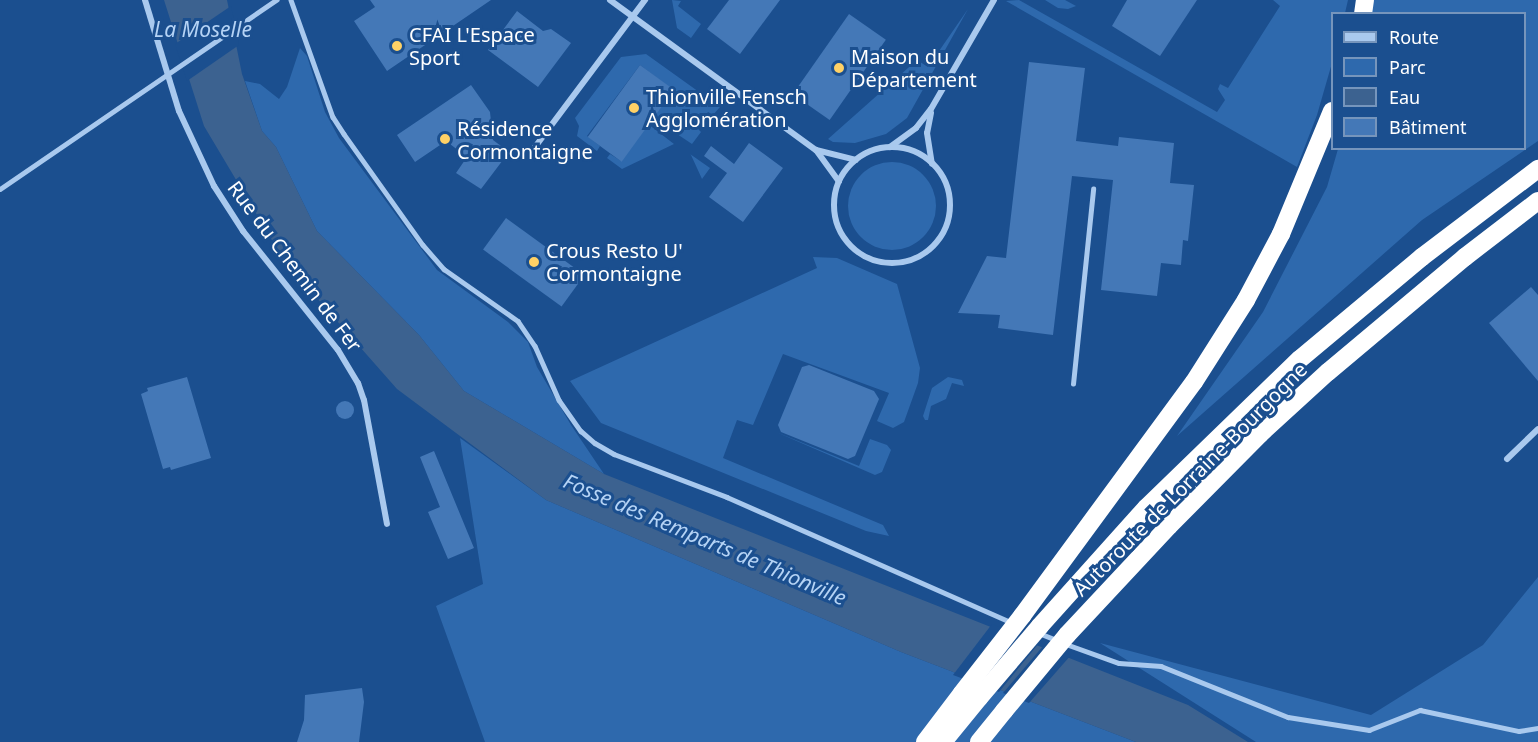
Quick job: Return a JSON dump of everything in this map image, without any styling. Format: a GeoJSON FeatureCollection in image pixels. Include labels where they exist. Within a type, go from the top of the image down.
{"type":"FeatureCollection","features":[{"type":"Feature","properties":{"kind":"highway"},"geometry":{"type":"LineString","coordinates":[[1325,130],[1331,106]]}},
{"type":"Feature","properties":{"kind":"highway"},"geometry":{"type":"LineString","coordinates":[[925,742],[970,696],[1022,616],[1194,382],[1246,300],[1281,234],[1331,114]]}},
{"type":"Feature","properties":{"kind":"highway","name":"Autoroute de Lorraine-Bourgogne"},"geometry":{"type":"LineString","coordinates":[[943,742],[970,696],[1040,626],[1146,508],[1300,359],[1422,257],[1538,169]]}},
{"type":"Feature","properties":{"kind":"highway","name":"Autoroute de Lorraine-Bourgogne"},"geometry":{"type":"LineString","coordinates":[[979,742],[1068,635],[1169,526],[1260,434],[1328,372],[1465,257],[1538,201]]}},
{"type":"Feature","properties":{"kind":"highway"},"geometry":{"type":"LineString","coordinates":[[1465,257],[1538,210]]}},
{"type":"Feature","properties":{"kind":"street","name":"Rue du Chemin de Fer"},"geometry":{"type":"LineString","coordinates":[[145,0],[165,72],[179,111],[214,186],[243,231],[338,350],[358,383],[364,400],[387,524]]}},
{"type":"Feature","properties":{"kind":"street"},"geometry":{"type":"LineString","coordinates":[[610,0],[816,150],[839,182]]}},
{"type":"Feature","properties":{"kind":"street"},"geometry":{"type":"LineString","coordinates":[[532,152],[645,0]]}},
{"type":"Feature","properties":{"kind":"street"},"geometry":{"type":"LineString","coordinates":[[890,147],[916,128],[932,109],[994,0]]}},
{"type":"Feature","properties":{"kind":"street"},"geometry":{"type":"LineString","coordinates":[[932,109],[927,134],[932,164]]}},
{"type":"Feature","properties":{"kind":"street"},"geometry":{"type":"LineString","coordinates":[[890,147],[908,149],[932,164],[945,183],[950,199],[949,216],[943,232],[933,246],[919,256],[903,262],[885,263],[869,258],[854,249],[843,236],[836,222],[834,207],[839,182],[856,160],[872,151],[890,147]]}},
{"type":"Feature","properties":{"kind":"street"},"geometry":{"type":"LineString","coordinates":[[816,150],[856,160]]}},
{"type":"Feature","properties":{"kind":"street"},"geometry":{"type":"LineString","coordinates":[[1507,459],[1538,429]]}},
{"type":"Feature","properties":{"kind":"lane"},"geometry":{"type":"LineString","coordinates":[[0,189],[276,0]]}},
{"type":"Feature","properties":{"kind":"lane"},"geometry":{"type":"LineString","coordinates":[[291,0],[333,117],[344,134],[423,245],[437,261],[458,280],[518,321],[535,346],[559,400],[581,431],[595,443],[614,454],[727,497],[972,606],[1088,653],[1119,663],[1161,666],[1288,717],[1369,730],[1420,710],[1519,731],[1538,728]]}},
{"type":"Feature","properties":{"kind":"lane"},"geometry":{"type":"LineString","coordinates":[[1073,384],[1093,189]]}},
{"type":"Feature","properties":{"kind":"green space"},"geometry":{"type":"Polygon","coordinates":[[[672,0],[681,1],[678,6],[701,24],[691,38],[677,28],[672,0]]]}},
{"type":"Feature","properties":{"kind":"green space"},"geometry":{"type":"Polygon","coordinates":[[[1019,0],[1217,112],[1225,100],[1218,89],[1220,84],[1228,88],[1280,6],[1273,0],[1348,0],[1345,12],[1331,12],[1331,66],[1317,115],[1297,167],[1006,1],[1019,0]]]}},
{"type":"Feature","properties":{"kind":"green space"},"geometry":{"type":"Polygon","coordinates":[[[1045,0],[1065,0],[1076,6],[1068,9],[1058,8],[1045,0]]]}},
{"type":"Feature","properties":{"kind":"green space"},"geometry":{"type":"Polygon","coordinates":[[[1372,0],[1538,0],[1538,141],[1526,149],[1526,12],[1369,12],[1372,0]]]}},
{"type":"Feature","properties":{"kind":"green space"},"geometry":{"type":"Polygon","coordinates":[[[968,9],[907,118],[886,134],[855,143],[833,142],[828,139],[917,60],[928,67],[968,9]]]}},
{"type":"Feature","properties":{"kind":"green space"},"geometry":{"type":"Polygon","coordinates":[[[300,48],[307,56],[325,112],[339,138],[437,270],[508,322],[528,342],[537,367],[571,425],[604,474],[464,391],[419,335],[317,231],[276,147],[262,131],[245,81],[260,84],[279,99],[287,87],[300,48]]]}},
{"type":"Feature","properties":{"kind":"green space"},"geometry":{"type":"Polygon","coordinates":[[[646,54],[720,107],[713,115],[708,112],[697,128],[701,132],[692,144],[653,118],[673,90],[640,65],[587,136],[600,146],[597,151],[577,136],[579,126],[575,118],[621,57],[646,54]]]}},
{"type":"Feature","properties":{"kind":"green space"},"geometry":{"type":"Polygon","coordinates":[[[648,124],[674,144],[622,169],[607,158],[610,154],[621,161],[648,124]]]}},
{"type":"Feature","properties":{"kind":"green space"},"geometry":{"type":"Polygon","coordinates":[[[1338,150],[1525,150],[1422,220],[1177,436],[1263,312],[1327,187],[1338,150]]]}},
{"type":"Feature","properties":{"kind":"green space"},"geometry":{"type":"Polygon","coordinates":[[[691,155],[710,168],[702,179],[691,155]]]}},
{"type":"Feature","properties":{"kind":"green space"},"geometry":{"type":"Polygon","coordinates":[[[892,162],[909,165],[923,175],[933,189],[936,206],[933,223],[923,237],[909,247],[892,250],[875,247],[861,237],[851,223],[848,206],[851,189],[861,175],[875,165],[892,162]]]}},
{"type":"Feature","properties":{"kind":"green space"},"geometry":{"type":"Polygon","coordinates":[[[813,257],[837,258],[897,284],[920,368],[918,383],[904,422],[893,428],[877,421],[889,393],[783,354],[753,425],[737,420],[723,458],[883,525],[889,536],[866,531],[601,423],[570,381],[817,268],[813,257]]]}},
{"type":"Feature","properties":{"kind":"green space"},"geometry":{"type":"Polygon","coordinates":[[[948,377],[962,380],[964,386],[952,383],[946,399],[931,406],[928,420],[925,420],[923,416],[932,388],[948,377]]]}},
{"type":"Feature","properties":{"kind":"green space"},"geometry":{"type":"Polygon","coordinates":[[[776,432],[859,466],[870,439],[887,445],[891,450],[882,472],[875,475],[776,432]]]}},
{"type":"Feature","properties":{"kind":"green space"},"geometry":{"type":"Polygon","coordinates":[[[460,438],[546,500],[901,652],[1136,742],[485,742],[436,606],[483,584],[460,438]]]}},
{"type":"Feature","properties":{"kind":"green space"},"geometry":{"type":"Polygon","coordinates":[[[1538,577],[1538,742],[1256,742],[1100,643],[1371,715],[1483,645],[1538,577]]]}},
{"type":"Feature","properties":{"kind":"water","name":"La Moselle"},"geometry":{"type":"Polygon","coordinates":[[[164,0],[227,0],[242,74],[262,131],[276,147],[317,231],[419,335],[464,391],[604,474],[1188,705],[1248,742],[1136,742],[901,652],[546,500],[397,389],[285,262],[204,126],[164,0]]]}},
{"type":"Feature","properties":{"kind":"pier"},"geometry":{"type":"Polygon","coordinates":[[[231,6],[239,45],[187,81],[175,44],[231,6]]]}},
{"type":"Feature","properties":{"kind":"pier"},"geometry":{"type":"Polygon","coordinates":[[[992,624],[1039,643],[999,692],[953,675],[992,624]]]}},
{"type":"Feature","properties":{"kind":"pier"},"geometry":{"type":"Polygon","coordinates":[[[1044,645],[1071,655],[1029,703],[1003,693],[1044,645]]]}},
{"type":"Feature","properties":{"kind":"building","name":"CFAI L'Espace Sport"},"geometry":{"type":"Polygon","coordinates":[[[370,0],[491,0],[387,71],[354,21],[375,7],[370,0]]]}},
{"type":"Feature","properties":{"kind":"building"},"geometry":{"type":"Polygon","coordinates":[[[729,0],[780,0],[740,54],[707,29],[729,0]]]}},
{"type":"Feature","properties":{"kind":"building"},"geometry":{"type":"Polygon","coordinates":[[[1127,0],[1197,0],[1160,56],[1112,26],[1127,0]]]}},
{"type":"Feature","properties":{"kind":"building"},"geometry":{"type":"Polygon","coordinates":[[[517,11],[543,31],[551,29],[571,43],[538,87],[488,50],[517,11]]]}},
{"type":"Feature","properties":{"kind":"building","name":"Maison du Département"},"geometry":{"type":"Polygon","coordinates":[[[849,14],[886,40],[830,120],[793,94],[849,14]]]}},
{"type":"Feature","properties":{"kind":"building"},"geometry":{"type":"Polygon","coordinates":[[[1029,62],[1085,68],[1076,141],[1118,146],[1119,137],[1174,143],[1170,183],[1194,185],[1188,241],[1183,240],[1181,265],[1161,263],[1157,296],[1101,290],[1113,180],[1072,176],[1053,335],[998,328],[1000,315],[958,313],[987,256],[1006,258],[1029,62]]]}},
{"type":"Feature","properties":{"kind":"building","name":"Thionville Fensch Agglomération"},"geometry":{"type":"Polygon","coordinates":[[[640,65],[674,90],[622,162],[588,137],[640,65]]]}},
{"type":"Feature","properties":{"kind":"building","name":"Résidence Cormontaigne"},"geometry":{"type":"Polygon","coordinates":[[[471,85],[490,112],[493,140],[509,152],[481,189],[456,173],[467,157],[446,141],[415,162],[397,135],[471,85]]]}},
{"type":"Feature","properties":{"kind":"building"},"geometry":{"type":"Polygon","coordinates":[[[749,143],[783,168],[743,222],[709,197],[727,173],[704,156],[711,146],[734,164],[749,143]]]}},
{"type":"Feature","properties":{"kind":"building","name":"Crous Resto U' Cormontaigne"},"geometry":{"type":"Polygon","coordinates":[[[506,218],[584,275],[562,307],[483,250],[506,218]]]}},
{"type":"Feature","properties":{"kind":"building"},"geometry":{"type":"Polygon","coordinates":[[[1531,287],[1538,295],[1538,381],[1489,323],[1531,287]]]}},
{"type":"Feature","properties":{"kind":"building"},"geometry":{"type":"Polygon","coordinates":[[[809,365],[874,391],[879,399],[855,456],[848,459],[781,432],[778,425],[802,367],[809,365]]]}},
{"type":"Feature","properties":{"kind":"building"},"geometry":{"type":"Polygon","coordinates":[[[187,377],[211,458],[171,470],[170,467],[163,469],[141,394],[148,391],[147,388],[187,377]]]}},
{"type":"Feature","properties":{"kind":"building"},"geometry":{"type":"Polygon","coordinates":[[[345,401],[351,404],[354,410],[351,416],[345,419],[339,416],[336,410],[339,404],[345,401]]]}},
{"type":"Feature","properties":{"kind":"building"},"geometry":{"type":"Polygon","coordinates":[[[434,451],[474,548],[448,559],[428,512],[440,507],[420,457],[434,451]]]}},
{"type":"Feature","properties":{"kind":"building"},"geometry":{"type":"Polygon","coordinates":[[[362,688],[364,702],[359,742],[297,742],[304,720],[305,695],[362,688]]]}},
{"type":"Feature","properties":{"kind":"place","name":"CFAI L'Espace Sport"},"geometry":{"type":"Point","coordinates":[397,46]}},
{"type":"Feature","properties":{"kind":"place","name":"Maison du Département"},"geometry":{"type":"Point","coordinates":[839,68]}},
{"type":"Feature","properties":{"kind":"place","name":"Thionville Fensch Agglomération"},"geometry":{"type":"Point","coordinates":[634,108]}},
{"type":"Feature","properties":{"kind":"place","name":"Résidence Cormontaigne"},"geometry":{"type":"Point","coordinates":[445,139]}},
{"type":"Feature","properties":{"kind":"place","name":"Crous Resto U' Cormontaigne"},"geometry":{"type":"Point","coordinates":[534,262]}},
{"type":"Feature","properties":{"kind":"water label","name":"Fosse des Remparts de Thionville"},"geometry":{"type":"Point","coordinates":[705,539]}}]}
